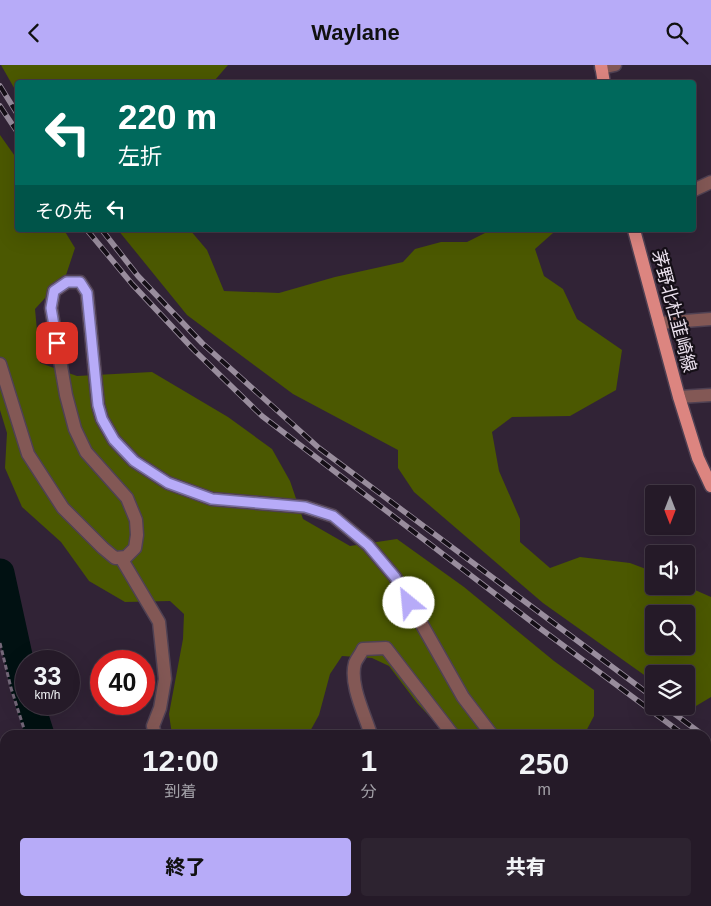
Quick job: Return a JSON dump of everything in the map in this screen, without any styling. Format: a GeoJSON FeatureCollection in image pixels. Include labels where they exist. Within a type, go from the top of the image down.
{"type":"FeatureCollection","features":[{"type":"Feature","properties":{"kind":"main road"},"geometry":{"type":"LineString","coordinates":[[601,66],[603,80]]}},
{"type":"Feature","properties":{"kind":"main road","name":"茅野北杜韮崎線"},"geometry":{"type":"LineString","coordinates":[[635,232],[679,397],[698,458],[711,486]]}},
{"type":"Feature","properties":{"kind":"street"},"geometry":{"type":"LineString","coordinates":[[601,66],[615,65]]}},
{"type":"Feature","properties":{"kind":"street"},"geometry":{"type":"LineString","coordinates":[[696,189],[711,183]]}},
{"type":"Feature","properties":{"kind":"street"},"geometry":{"type":"LineString","coordinates":[[0,364],[28,454],[63,508],[115,558],[121,559],[126,557],[135,548],[137,535],[136,520],[127,498],[86,452],[75,429],[66,395],[51,308],[54,291],[67,282],[80,282],[87,293],[98,405],[102,419],[114,440],[134,461],[168,483],[212,499],[305,507],[333,516],[368,545],[395,577],[463,697],[488,730]]}},
{"type":"Feature","properties":{"kind":"street"},"geometry":{"type":"LineString","coordinates":[[659,323],[711,319]]}},
{"type":"Feature","properties":{"kind":"street"},"geometry":{"type":"LineString","coordinates":[[679,397],[711,395]]}},
{"type":"Feature","properties":{"kind":"street"},"geometry":{"type":"LineString","coordinates":[[121,559],[159,622],[166,679],[160,708],[153,726],[154,730]]}},
{"type":"Feature","properties":{"kind":"street"},"geometry":{"type":"LineString","coordinates":[[369,730],[353,674],[356,661],[364,649],[386,648],[449,730]]}},
{"type":"Feature","properties":{"kind":"path"},"geometry":{"type":"LineString","coordinates":[[0,643],[11,688],[24,730]]}},
{"type":"Feature","properties":{"kind":"green space"},"geometry":{"type":"Polygon","coordinates":[[[1,65],[228,65],[215,80],[15,80],[15,90],[1,65]]]}},
{"type":"Feature","properties":{"kind":"green space"},"geometry":{"type":"Polygon","coordinates":[[[0,135],[15,156],[15,232],[65,232],[75,248],[66,275],[35,309],[40,363],[77,376],[152,372],[228,417],[272,449],[290,481],[303,519],[350,546],[397,539],[464,587],[554,661],[594,690],[594,716],[587,730],[442,730],[417,703],[389,666],[372,658],[342,656],[330,674],[319,715],[311,730],[171,730],[169,714],[183,639],[184,614],[170,601],[125,602],[89,581],[61,542],[22,507],[5,468],[7,433],[0,410],[0,135]]]}},
{"type":"Feature","properties":{"kind":"green space"},"geometry":{"type":"Polygon","coordinates":[[[120,232],[192,232],[207,250],[224,291],[279,293],[335,277],[403,262],[415,249],[441,242],[467,242],[487,232],[553,232],[535,249],[544,276],[563,289],[577,319],[622,350],[616,390],[570,416],[512,417],[492,432],[499,471],[520,519],[520,542],[550,568],[580,557],[630,563],[645,569],[645,595],[695,595],[695,590],[711,597],[711,697],[695,707],[695,665],[645,665],[645,676],[543,603],[414,492],[398,468],[398,450],[293,394],[187,315],[120,232]]]}},
{"type":"Feature","properties":{"kind":"waterway"},"geometry":{"type":"LineString","coordinates":[[0,573],[17,650]]}},
{"type":"Feature","properties":{"kind":"waterway"},"geometry":{"type":"LineString","coordinates":[[34,715],[38,730]]}},
{"type":"Feature","properties":{"kind":"railway"},"geometry":{"type":"LineString","coordinates":[[0,86],[15,110]]}},
{"type":"Feature","properties":{"kind":"railway"},"geometry":{"type":"LineString","coordinates":[[0,106],[15,128]]}},
{"type":"Feature","properties":{"kind":"railway"},"geometry":{"type":"LineString","coordinates":[[89,232],[132,284],[194,350],[262,416],[541,629],[677,730]]}},
{"type":"Feature","properties":{"kind":"railway"},"geometry":{"type":"LineString","coordinates":[[104,232],[138,276],[202,343],[319,448],[645,691]]}},
{"type":"Feature","properties":{"kind":"railway"},"geometry":{"type":"LineString","coordinates":[[676,715],[696,730]]}},
{"type":"Feature","properties":{"kind":"route"},"geometry":{"type":"LineString","coordinates":[[57,343],[51,308],[54,291],[67,282],[80,282],[87,293],[98,405],[102,419],[114,440],[134,461],[168,483],[212,499],[305,507],[333,516],[368,545],[395,577],[409,603]]}}]}
